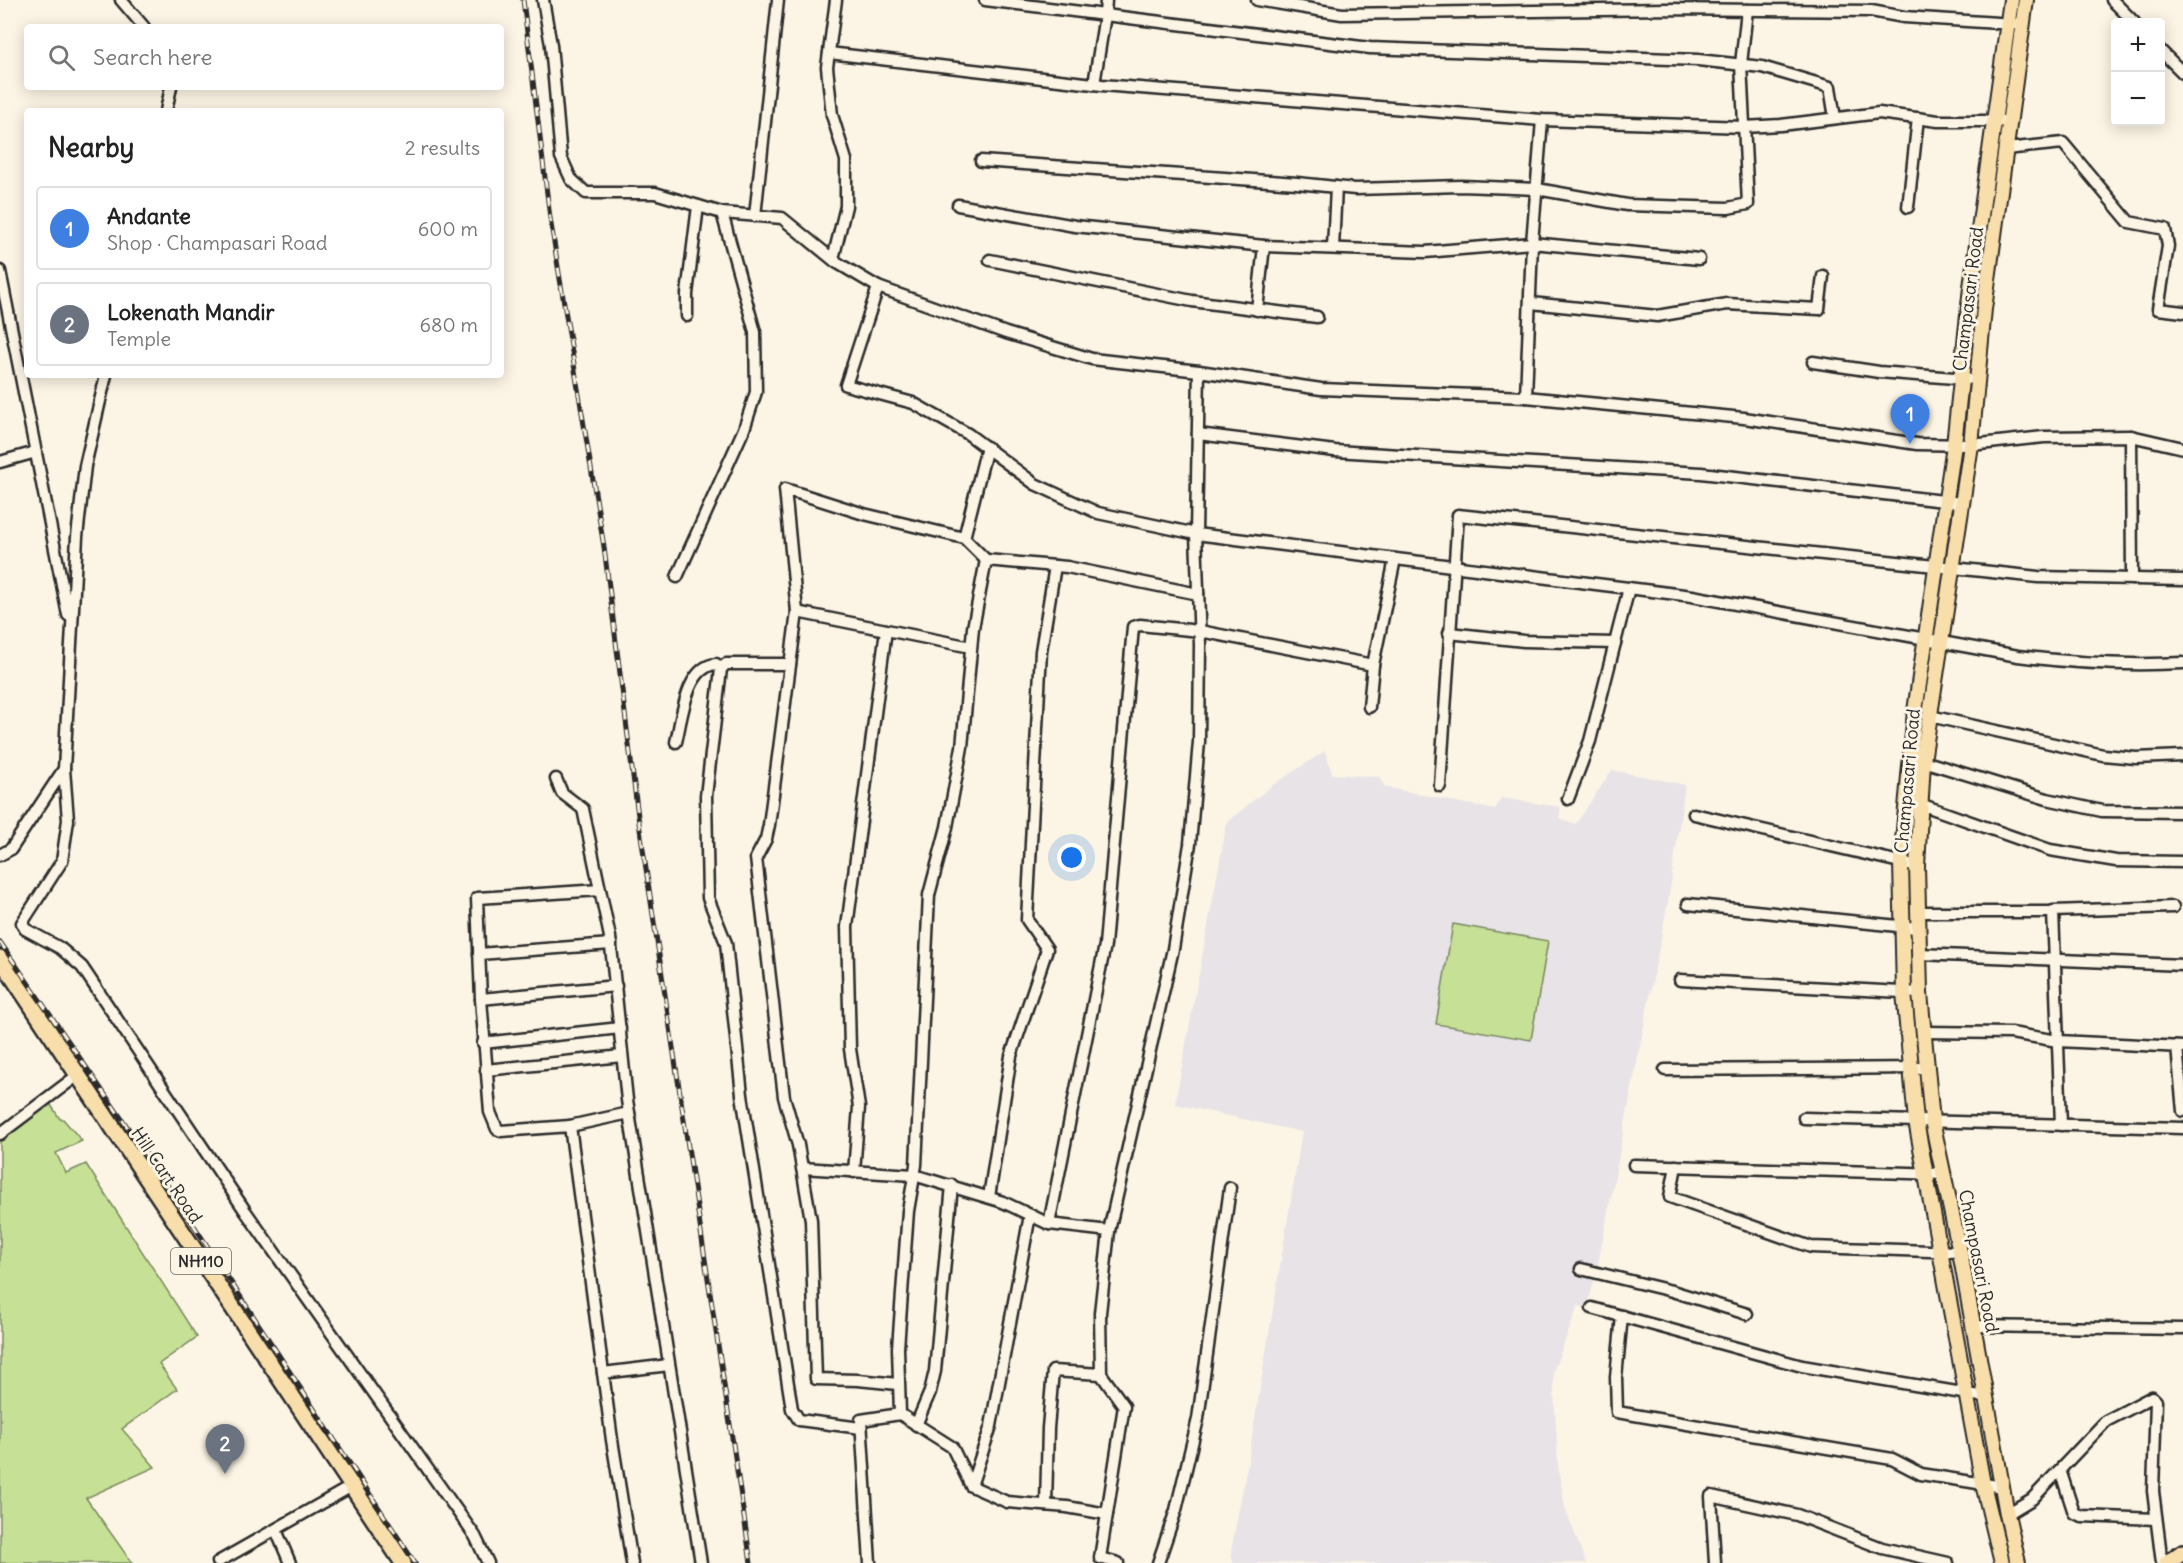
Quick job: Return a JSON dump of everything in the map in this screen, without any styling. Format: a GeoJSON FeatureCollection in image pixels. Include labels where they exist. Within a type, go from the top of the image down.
{"type":"FeatureCollection","features":[{"type":"Feature","properties":{"kind":"highway","name":"Hill Cart Road"},"geometry":{"type":"LineString","coordinates":[[0,958],[403,1563]]}},
{"type":"Feature","properties":{"kind":"highway"},"geometry":{"type":"LineString","coordinates":[[2167,1563],[2183,1552]]}},
{"type":"Feature","properties":{"kind":"main road","name":"Champasari Road"},"geometry":{"type":"LineString","coordinates":[[2011,0],[2003,120],[2006,149],[1976,381],[1971,445],[1923,761],[1917,866],[1917,928],[1925,1068],[1932,1121],[1960,1252],[2007,1514],[2018,1563]]}},
{"type":"Feature","properties":{"kind":"main road","name":"Champasari Road"},"geometry":{"type":"LineString","coordinates":[[2002,1563],[1983,1484],[1916,1121],[1904,992],[1901,862],[1909,761],[1947,501],[1960,378],[2003,120],[2024,25],[2026,0]]}},
{"type":"Feature","properties":{"kind":"street"},"geometry":{"type":"LineString","coordinates":[[121,0],[141,24]]}},
{"type":"Feature","properties":{"kind":"street"},"geometry":{"type":"LineString","coordinates":[[543,0],[551,45],[561,157],[571,178],[586,193],[655,193],[723,213],[782,218],[833,259],[878,287],[1006,333],[1092,359],[1199,370],[1321,388],[1526,397],[1744,418],[1917,444],[1971,445],[2044,436],[2131,436],[2183,448]]}},
{"type":"Feature","properties":{"kind":"street"},"geometry":{"type":"LineString","coordinates":[[755,216],[778,0]]}},
{"type":"Feature","properties":{"kind":"street"},"geometry":{"type":"LineString","coordinates":[[833,259],[846,206],[846,160],[832,116],[827,67],[836,0]]}},
{"type":"Feature","properties":{"kind":"street"},"geometry":{"type":"LineString","coordinates":[[985,0],[1370,48],[1527,52],[1741,64],[1762,67],[1830,87],[1836,118]]}},
{"type":"Feature","properties":{"kind":"street"},"geometry":{"type":"LineString","coordinates":[[1094,84],[1106,0]]}},
{"type":"Feature","properties":{"kind":"street"},"geometry":{"type":"LineString","coordinates":[[1257,0],[1342,14],[1871,11],[1904,17],[2024,25]]}},
{"type":"Feature","properties":{"kind":"street"},"geometry":{"type":"LineString","coordinates":[[2112,0],[2130,18]]}},
{"type":"Feature","properties":{"kind":"street"},"geometry":{"type":"LineString","coordinates":[[981,161],[1336,187],[1537,189],[1627,205],[1728,208],[1748,204],[1741,64],[1747,10]]}},
{"type":"Feature","properties":{"kind":"street"},"geometry":{"type":"LineString","coordinates":[[829,53],[1094,84],[1542,120],[1744,127],[1880,113],[1938,121],[2003,120]]}},
{"type":"Feature","properties":{"kind":"street"},"geometry":{"type":"LineString","coordinates":[[2165,55],[2183,73]]}},
{"type":"Feature","properties":{"kind":"street"},"geometry":{"type":"LineString","coordinates":[[167,108],[170,90]]}},
{"type":"Feature","properties":{"kind":"street"},"geometry":{"type":"LineString","coordinates":[[1908,207],[1918,118]]}},
{"type":"Feature","properties":{"kind":"street"},"geometry":{"type":"LineString","coordinates":[[1526,397],[1532,243],[1542,120]]}},
{"type":"Feature","properties":{"kind":"street"},"geometry":{"type":"LineString","coordinates":[[2006,149],[2063,143],[2129,222],[2165,229],[2168,246],[2158,309],[2183,312]]}},
{"type":"Feature","properties":{"kind":"street"},"geometry":{"type":"LineString","coordinates":[[1333,248],[1336,187]]}},
{"type":"Feature","properties":{"kind":"street"},"geometry":{"type":"LineString","coordinates":[[958,205],[1075,226],[1264,246],[1425,252],[1532,243],[1699,259]]}},
{"type":"Feature","properties":{"kind":"street"},"geometry":{"type":"LineString","coordinates":[[687,316],[698,206]]}},
{"type":"Feature","properties":{"kind":"street"},"geometry":{"type":"LineString","coordinates":[[677,577],[744,429],[756,392],[755,332],[723,213]]}},
{"type":"Feature","properties":{"kind":"street"},"geometry":{"type":"LineString","coordinates":[[1257,310],[1264,246]]}},
{"type":"Feature","properties":{"kind":"street"},"geometry":{"type":"LineString","coordinates":[[990,260],[1192,301],[1317,317]]}},
{"type":"Feature","properties":{"kind":"street"},"geometry":{"type":"LineString","coordinates":[[0,271],[71,633]]}},
{"type":"Feature","properties":{"kind":"street"},"geometry":{"type":"LineString","coordinates":[[1531,303],[1657,316],[1727,304],[1819,309],[1823,276]]}},
{"type":"Feature","properties":{"kind":"street"},"geometry":{"type":"LineString","coordinates":[[878,287],[846,385],[913,403],[987,447],[1035,484],[1098,513],[1197,534],[1692,596],[1942,644],[2061,661],[2149,665],[2183,663]]}},
{"type":"Feature","properties":{"kind":"street"},"geometry":{"type":"LineString","coordinates":[[1813,362],[1879,372],[1976,381]]}},
{"type":"Feature","properties":{"kind":"street"},"geometry":{"type":"LineString","coordinates":[[1118,1563],[1099,1561],[1124,1406],[1101,1374],[1100,1313],[1109,1231],[1173,949],[1190,844],[1199,742],[1200,631],[1197,534],[1199,370]]}},
{"type":"Feature","properties":{"kind":"street"},"geometry":{"type":"LineString","coordinates":[[105,378],[85,466],[77,537],[64,769],[68,820],[62,861],[22,923],[25,929],[60,948],[82,967],[246,1212],[476,1536],[488,1563]]}},
{"type":"Feature","properties":{"kind":"street"},"geometry":{"type":"LineString","coordinates":[[1198,434],[1335,451],[1701,473],[1961,503]]}},
{"type":"Feature","properties":{"kind":"street"},"geometry":{"type":"LineString","coordinates":[[2131,436],[2132,579]]}},
{"type":"Feature","properties":{"kind":"street"},"geometry":{"type":"LineString","coordinates":[[964,538],[987,447]]}},
{"type":"Feature","properties":{"kind":"street"},"geometry":{"type":"LineString","coordinates":[[0,462],[36,452]]}},
{"type":"Feature","properties":{"kind":"street"},"geometry":{"type":"LineString","coordinates":[[898,1384],[858,1380],[816,1380],[811,1220],[802,1168],[784,1097],[756,858],[766,839],[769,825],[797,612],[785,489],[864,514],[964,538],[986,560],[1055,566],[1198,594]]}},
{"type":"Feature","properties":{"kind":"street"},"geometry":{"type":"LineString","coordinates":[[1440,786],[1458,515],[2038,577],[2183,580]]}},
{"type":"Feature","properties":{"kind":"street"},"geometry":{"type":"LineString","coordinates":[[900,1414],[898,1384],[908,1211],[914,1175],[929,895],[947,827],[962,747],[971,647],[986,560]]}},
{"type":"Feature","properties":{"kind":"street"},"geometry":{"type":"LineString","coordinates":[[1369,708],[1373,665],[1394,560]]}},
{"type":"Feature","properties":{"kind":"street"},"geometry":{"type":"LineString","coordinates":[[988,1197],[1011,1056],[1047,949],[1027,920],[1041,651],[1055,566]]}},
{"type":"Feature","properties":{"kind":"street"},"geometry":{"type":"LineString","coordinates":[[1568,799],[1590,741],[1629,588]]}},
{"type":"Feature","properties":{"kind":"street"},"geometry":{"type":"LineString","coordinates":[[797,612],[971,647]]}},
{"type":"Feature","properties":{"kind":"street"},"geometry":{"type":"LineString","coordinates":[[1048,1224],[1105,945],[1133,627],[1140,625],[1200,631],[1373,665]]}},
{"type":"Feature","properties":{"kind":"street"},"geometry":{"type":"LineString","coordinates":[[854,1172],[859,1107],[850,1049],[847,927],[886,630]]}},
{"type":"Feature","properties":{"kind":"street"},"geometry":{"type":"LineString","coordinates":[[1449,633],[1524,641],[1615,643]]}},
{"type":"Feature","properties":{"kind":"street"},"geometry":{"type":"LineString","coordinates":[[676,742],[686,701],[697,673],[703,666],[710,664],[716,664],[721,669]]}},
{"type":"Feature","properties":{"kind":"street"},"geometry":{"type":"LineString","coordinates":[[790,664],[726,664],[721,669],[706,796],[708,898],[726,943],[742,1095],[792,1409],[799,1420],[809,1423],[861,1428]]}},
{"type":"Feature","properties":{"kind":"street"},"geometry":{"type":"LineString","coordinates":[[1930,716],[2103,755],[2136,758],[2183,756]]}},
{"type":"Feature","properties":{"kind":"street"},"geometry":{"type":"LineString","coordinates":[[1923,761],[2047,800],[2102,811],[2183,812]]}},
{"type":"Feature","properties":{"kind":"street"},"geometry":{"type":"LineString","coordinates":[[0,855],[11,849],[64,769]]}},
{"type":"Feature","properties":{"kind":"street"},"geometry":{"type":"LineString","coordinates":[[556,779],[562,793],[584,809],[611,944],[629,1113],[701,1563]]}},
{"type":"Feature","properties":{"kind":"street"},"geometry":{"type":"LineString","coordinates":[[1920,804],[2050,850],[2116,861],[2183,862]]}},
{"type":"Feature","properties":{"kind":"street"},"geometry":{"type":"LineString","coordinates":[[1694,814],[1917,866]]}},
{"type":"Feature","properties":{"kind":"street"},"geometry":{"type":"LineString","coordinates":[[600,890],[477,898],[483,1043],[490,1112],[497,1129],[501,1131],[570,1126],[629,1113]]}},
{"type":"Feature","properties":{"kind":"street"},"geometry":{"type":"LineString","coordinates":[[1688,904],[1832,921],[1917,928]]}},
{"type":"Feature","properties":{"kind":"street"},"geometry":{"type":"LineString","coordinates":[[1917,912],[2053,912],[2056,909],[2173,907]]}},
{"type":"Feature","properties":{"kind":"street"},"geometry":{"type":"LineString","coordinates":[[2053,912],[2061,1125]]}},
{"type":"Feature","properties":{"kind":"street"},"geometry":{"type":"LineString","coordinates":[[479,954],[611,944]]}},
{"type":"Feature","properties":{"kind":"street"},"geometry":{"type":"LineString","coordinates":[[1918,954],[2183,965]]}},
{"type":"Feature","properties":{"kind":"street"},"geometry":{"type":"LineString","coordinates":[[1680,980],[1920,993]]}},
{"type":"Feature","properties":{"kind":"street"},"geometry":{"type":"LineString","coordinates":[[481,999],[616,986]]}},
{"type":"Feature","properties":{"kind":"street"},"geometry":{"type":"LineString","coordinates":[[483,1043],[620,1028]]}},
{"type":"Feature","properties":{"kind":"street"},"geometry":{"type":"LineString","coordinates":[[1923,1032],[2011,1033],[2058,1041],[2180,1047],[2183,1111]]}},
{"type":"Feature","properties":{"kind":"street"},"geometry":{"type":"LineString","coordinates":[[486,1070],[622,1056]]}},
{"type":"Feature","properties":{"kind":"street"},"geometry":{"type":"LineString","coordinates":[[1665,1070],[1925,1068]]}},
{"type":"Feature","properties":{"kind":"street"},"geometry":{"type":"LineString","coordinates":[[0,1134],[78,1075]]}},
{"type":"Feature","properties":{"kind":"street"},"geometry":{"type":"LineString","coordinates":[[1804,1118],[2183,1128]]}},
{"type":"Feature","properties":{"kind":"street"},"geometry":{"type":"LineString","coordinates":[[570,1126],[603,1373],[632,1563]]}},
{"type":"Feature","properties":{"kind":"street"},"geometry":{"type":"LineString","coordinates":[[1634,1164],[1944,1174]]}},
{"type":"Feature","properties":{"kind":"street"},"geometry":{"type":"LineString","coordinates":[[1676,1166],[1670,1197],[1811,1247],[1960,1252]]}},
{"type":"Feature","properties":{"kind":"street"},"geometry":{"type":"LineString","coordinates":[[802,1168],[914,1175],[988,1197],[1048,1224],[1109,1231]]}},
{"type":"Feature","properties":{"kind":"street"},"geometry":{"type":"LineString","coordinates":[[916,1425],[930,1392],[935,1371],[952,1185]]}},
{"type":"Feature","properties":{"kind":"street"},"geometry":{"type":"LineString","coordinates":[[1158,1563],[1176,1510],[1198,1419],[1230,1188]]}},
{"type":"Feature","properties":{"kind":"street"},"geometry":{"type":"LineString","coordinates":[[971,1486],[991,1426],[1030,1215]]}},
{"type":"Feature","properties":{"kind":"street"},"geometry":{"type":"LineString","coordinates":[[1581,1269],[1672,1291],[1747,1314]]}},
{"type":"Feature","properties":{"kind":"street"},"geometry":{"type":"LineString","coordinates":[[1592,1308],[1802,1366],[1986,1397]]}},
{"type":"Feature","properties":{"kind":"street"},"geometry":{"type":"LineString","coordinates":[[1622,1316],[1616,1377],[1617,1412],[1892,1459],[1921,1474],[2003,1487]]}},
{"type":"Feature","properties":{"kind":"street"},"geometry":{"type":"LineString","coordinates":[[1973,1326],[2183,1329]]}},
{"type":"Feature","properties":{"kind":"street"},"geometry":{"type":"LineString","coordinates":[[603,1373],[669,1365]]}},
{"type":"Feature","properties":{"kind":"street"},"geometry":{"type":"LineString","coordinates":[[1046,1505],[1048,1428],[1053,1371],[1101,1374]]}},
{"type":"Feature","properties":{"kind":"street"},"geometry":{"type":"LineString","coordinates":[[2007,1514],[2030,1502],[2106,1421],[2152,1397],[2156,1401],[2153,1485],[2162,1563]]}},
{"type":"Feature","properties":{"kind":"street"},"geometry":{"type":"LineString","coordinates":[[870,1563],[861,1420],[900,1414],[952,1447],[971,1486],[1007,1502],[1107,1514]]}},
{"type":"Feature","properties":{"kind":"street"},"geometry":{"type":"LineString","coordinates":[[2060,1470],[2074,1513],[2082,1516],[2156,1519]]}},
{"type":"Feature","properties":{"kind":"street"},"geometry":{"type":"LineString","coordinates":[[218,1562],[351,1486]]}},
{"type":"Feature","properties":{"kind":"street"},"geometry":{"type":"LineString","coordinates":[[1715,1563],[1711,1496],[1797,1515],[1882,1548],[1948,1563]]}},
{"type":"Feature","properties":{"kind":"street"},"geometry":{"type":"LineString","coordinates":[[276,1530],[290,1563]]}},
{"type":"Feature","properties":{"kind":"shaded area"},"geometry":{"type":"Polygon","coordinates":[[[1325,751],[1332,774],[1379,777],[1385,787],[1495,810],[1501,798],[1561,807],[1559,818],[1576,824],[1612,770],[1685,785],[1669,896],[1597,1269],[1587,1308],[1578,1306],[1553,1372],[1558,1465],[1565,1508],[1586,1563],[1233,1563],[1231,1551],[1249,1456],[1302,1132],[1175,1104],[1227,822],[1270,787],[1325,751]]]}},
{"type":"Feature","properties":{"kind":"green space"},"geometry":{"type":"Polygon","coordinates":[[[1453,924],[1548,941],[1531,1040],[1436,1024],[1453,924]]]}},
{"type":"Feature","properties":{"kind":"green space"},"geometry":{"type":"Polygon","coordinates":[[[49,1102],[60,1119],[63,1119],[82,1141],[56,1153],[66,1173],[86,1164],[197,1337],[159,1364],[177,1389],[122,1429],[155,1467],[86,1498],[132,1563],[0,1563],[0,1139],[49,1102]]]}},
{"type":"Feature","properties":{"kind":"railway"},"geometry":{"type":"LineString","coordinates":[[523,0],[550,218],[604,547],[638,816],[751,1563]]}},
{"type":"Feature","properties":{"kind":"railway"},"geometry":{"type":"LineString","coordinates":[[0,942],[168,1186],[415,1563]]}},
{"type":"Feature","properties":{"kind":"place","name":"Andante"},"geometry":{"type":"Point","coordinates":[1910,444]}},
{"type":"Feature","properties":{"kind":"place","name":"Lokenath Mandir"},"geometry":{"type":"Point","coordinates":[225,1474]}}]}
